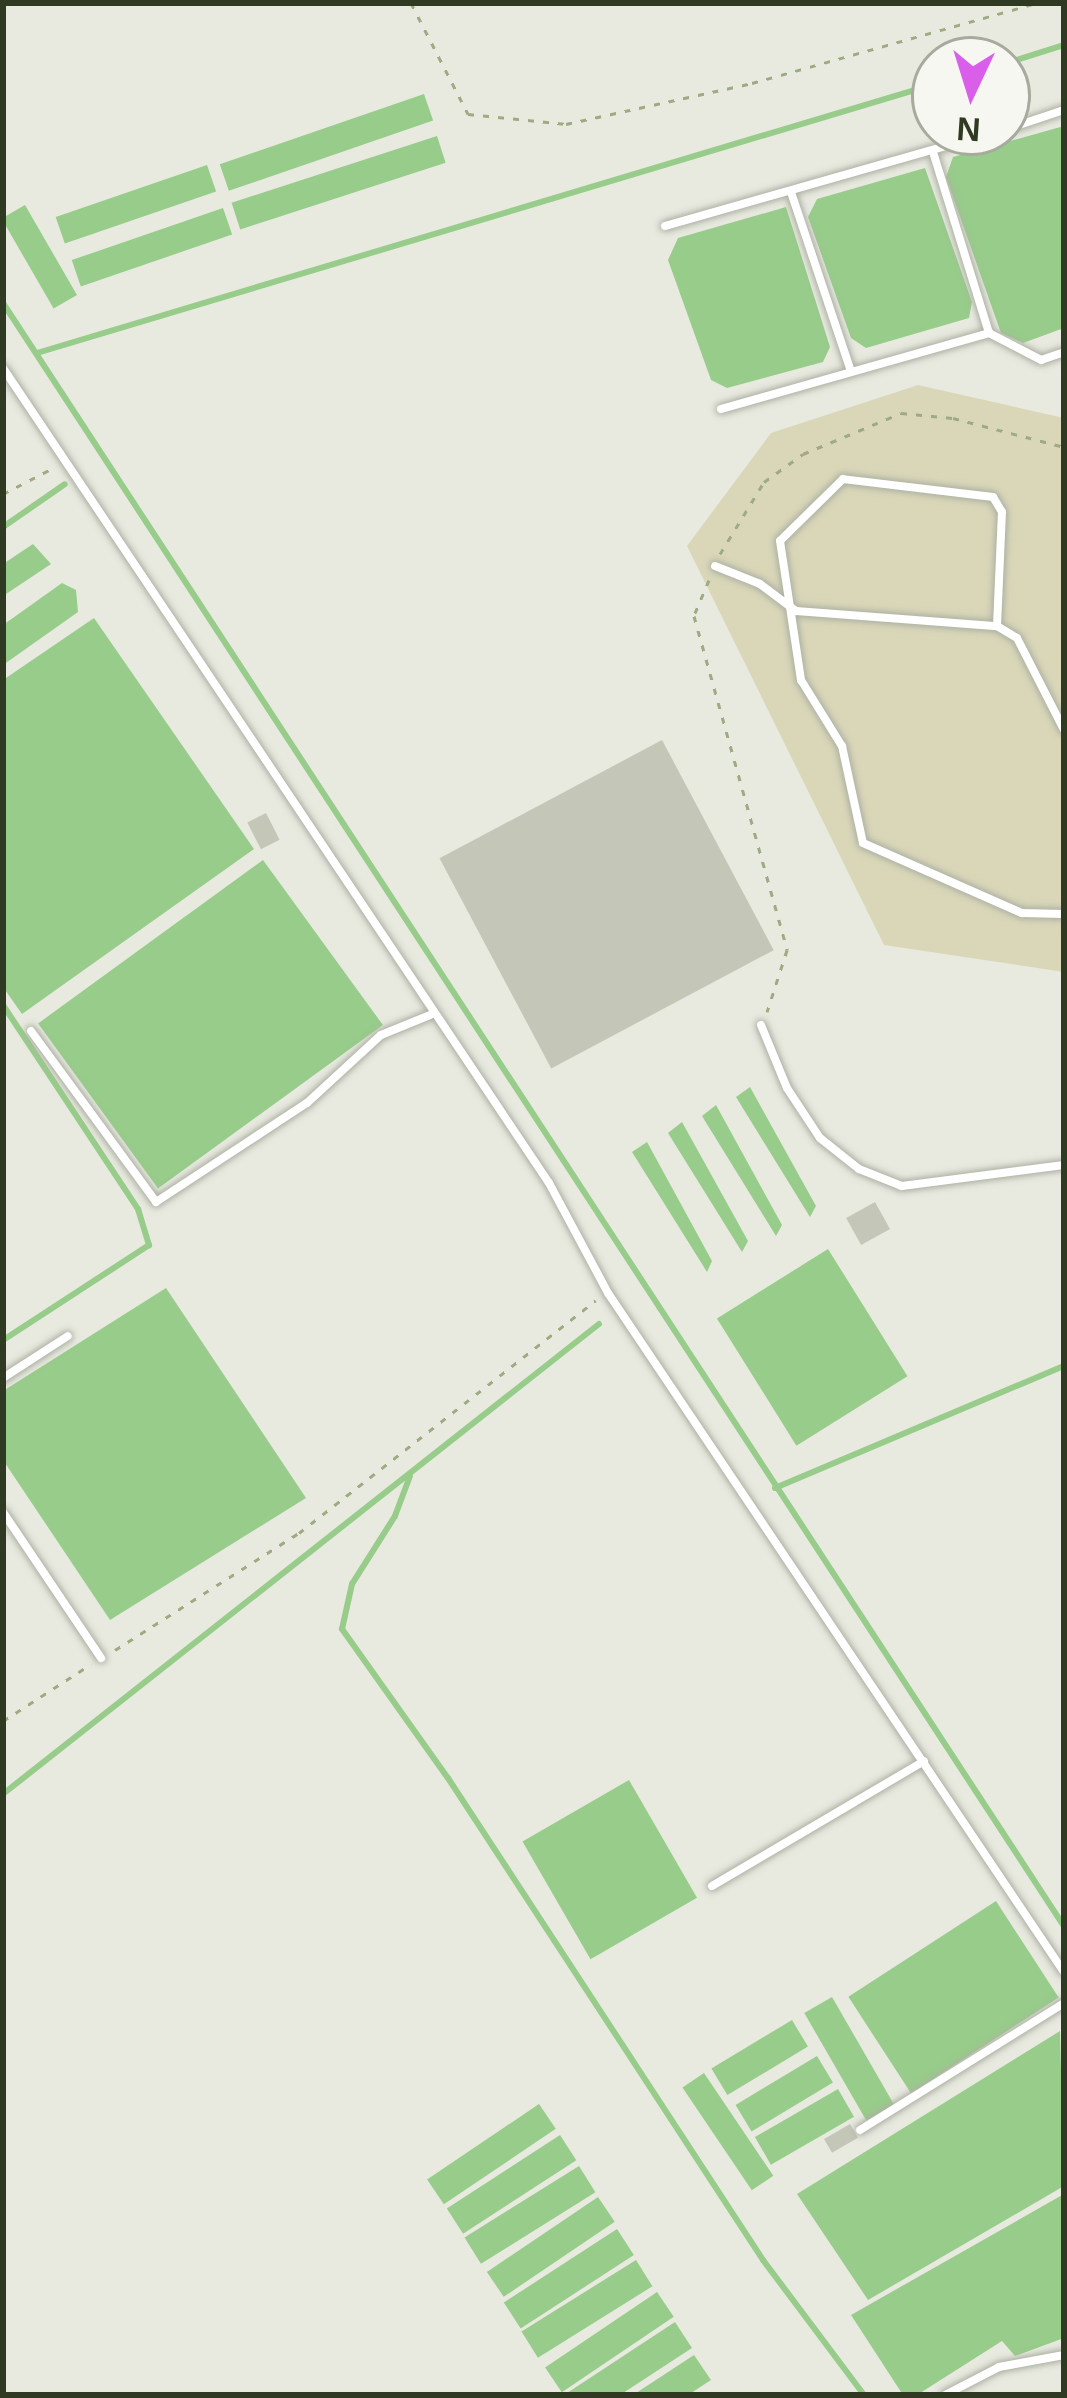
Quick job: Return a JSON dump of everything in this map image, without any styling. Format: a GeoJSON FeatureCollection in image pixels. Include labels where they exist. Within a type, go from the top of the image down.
{"type":"FeatureCollection","features":[{"type":"Feature","properties":{"kind":"lane"},"geometry":{"type":"LineString","coordinates":[[1031,120],[1064,110]]}},
{"type":"Feature","properties":{"kind":"lane"},"geometry":{"type":"LineString","coordinates":[[664,226],[920,156]]}},
{"type":"Feature","properties":{"kind":"lane"},"geometry":{"type":"LineString","coordinates":[[935,156],[989,333]]}},
{"type":"Feature","properties":{"kind":"lane"},"geometry":{"type":"LineString","coordinates":[[791,192],[850,368]]}},
{"type":"Feature","properties":{"kind":"lane"},"geometry":{"type":"LineString","coordinates":[[722,410],[850,368],[989,333],[1041,359],[1064,352]]}},
{"type":"Feature","properties":{"kind":"lane"},"geometry":{"type":"LineString","coordinates":[[3,368],[430,1015],[549,1183],[608,1293],[1064,1972]]}},
{"type":"Feature","properties":{"kind":"lane"},"geometry":{"type":"LineString","coordinates":[[997,626],[1002,512],[993,496],[843,479],[780,541],[796,611],[792,645],[801,680],[842,746],[863,843],[1022,913],[1064,914]]}},
{"type":"Feature","properties":{"kind":"lane"},"geometry":{"type":"LineString","coordinates":[[715,566],[760,584],[796,611],[997,626],[1017,638],[1064,730]]}},
{"type":"Feature","properties":{"kind":"lane"},"geometry":{"type":"LineString","coordinates":[[31,1031],[156,1202],[307,1102],[381,1035],[430,1015]]}},
{"type":"Feature","properties":{"kind":"lane"},"geometry":{"type":"LineString","coordinates":[[761,1025],[787,1088],[820,1138],[859,1169],[902,1186],[1064,1165]]}},
{"type":"Feature","properties":{"kind":"lane"},"geometry":{"type":"LineString","coordinates":[[3,1378],[68,1336]]}},
{"type":"Feature","properties":{"kind":"lane"},"geometry":{"type":"LineString","coordinates":[[3,1513],[101,1658]]}},
{"type":"Feature","properties":{"kind":"lane"},"geometry":{"type":"LineString","coordinates":[[712,1886],[924,1761]]}},
{"type":"Feature","properties":{"kind":"lane"},"geometry":{"type":"LineString","coordinates":[[860,2130],[1064,2003]]}},
{"type":"Feature","properties":{"kind":"lane"},"geometry":{"type":"LineString","coordinates":[[946,2395],[1000,2367],[1064,2355]]}},
{"type":"Feature","properties":{"kind":"path"},"geometry":{"type":"LineString","coordinates":[[411,3],[468,114],[566,124],[752,83],[1036,3]]}},
{"type":"Feature","properties":{"kind":"path"},"geometry":{"type":"LineString","coordinates":[[3,494],[65,461]]}},
{"type":"Feature","properties":{"kind":"path"},"geometry":{"type":"LineString","coordinates":[[3,1720],[299,1533],[569,1315],[608,1293]]}},
{"type":"Feature","properties":{"kind":"shaded area"},"geometry":{"type":"Polygon","coordinates":[[[424,94],[433,120],[229,191],[220,164],[424,94]]]}},
{"type":"Feature","properties":{"kind":"shaded area"},"geometry":{"type":"Polygon","coordinates":[[[1064,126],[1064,328],[1023,343],[1001,333],[946,177],[957,156],[1031,156],[1031,135],[1064,126]]]}},
{"type":"Feature","properties":{"kind":"shaded area"},"geometry":{"type":"Polygon","coordinates":[[[437,136],[446,163],[240,229],[232,203],[437,136]]]}},
{"type":"Feature","properties":{"kind":"shaded area"},"geometry":{"type":"Polygon","coordinates":[[[207,165],[216,191],[65,244],[56,217],[207,165]]]}},
{"type":"Feature","properties":{"kind":"shaded area"},"geometry":{"type":"Polygon","coordinates":[[[925,168],[972,302],[969,318],[866,348],[851,338],[808,217],[817,199],[925,168]]]}},
{"type":"Feature","properties":{"kind":"shaded area"},"geometry":{"type":"Polygon","coordinates":[[[25,205],[77,295],[54,309],[3,221],[25,205]]]}},
{"type":"Feature","properties":{"kind":"shaded area"},"geometry":{"type":"Polygon","coordinates":[[[786,207],[830,347],[823,362],[727,388],[711,380],[668,260],[678,238],[786,207]]]}},
{"type":"Feature","properties":{"kind":"shaded area"},"geometry":{"type":"Polygon","coordinates":[[[223,208],[232,234],[81,287],[72,260],[223,208]]]}},
{"type":"Feature","properties":{"kind":"shaded area"},"geometry":{"type":"Polygon","coordinates":[[[918,385],[1064,418],[1064,972],[884,945],[687,546],[771,433],[918,385]]]}},
{"type":"Feature","properties":{"kind":"shaded area"},"geometry":{"type":"Polygon","coordinates":[[[33,544],[51,564],[3,596],[3,564],[33,544]]]}},
{"type":"Feature","properties":{"kind":"shaded area"},"geometry":{"type":"Polygon","coordinates":[[[62,583],[76,590],[78,612],[3,665],[3,625],[62,583]]]}},
{"type":"Feature","properties":{"kind":"shaded area"},"geometry":{"type":"Polygon","coordinates":[[[94,618],[254,849],[22,1014],[3,987],[3,680],[94,618]]]}},
{"type":"Feature","properties":{"kind":"shaded area"},"geometry":{"type":"Polygon","coordinates":[[[263,860],[383,1025],[158,1188],[38,1023],[263,860]]]}},
{"type":"Feature","properties":{"kind":"shaded area"},"geometry":{"type":"Polygon","coordinates":[[[750,1087],[816,1206],[810,1217],[736,1097],[750,1087]]]}},
{"type":"Feature","properties":{"kind":"shaded area"},"geometry":{"type":"Polygon","coordinates":[[[716,1105],[782,1225],[776,1236],[702,1116],[716,1105]]]}},
{"type":"Feature","properties":{"kind":"shaded area"},"geometry":{"type":"Polygon","coordinates":[[[682,1122],[748,1241],[742,1252],[668,1133],[682,1122]]]}},
{"type":"Feature","properties":{"kind":"shaded area"},"geometry":{"type":"Polygon","coordinates":[[[647,1142],[712,1261],[707,1272],[632,1152],[647,1142]]]}},
{"type":"Feature","properties":{"kind":"shaded area"},"geometry":{"type":"Polygon","coordinates":[[[828,1249],[907,1376],[796,1446],[717,1318],[828,1249]]]}},
{"type":"Feature","properties":{"kind":"shaded area"},"geometry":{"type":"Polygon","coordinates":[[[166,1288],[306,1498],[110,1620],[3,1460],[3,1391],[166,1288]]]}},
{"type":"Feature","properties":{"kind":"shaded area"},"geometry":{"type":"Polygon","coordinates":[[[629,1780],[697,1898],[590,1959],[522,1841],[629,1780]]]}},
{"type":"Feature","properties":{"kind":"shaded area"},"geometry":{"type":"Polygon","coordinates":[[[996,1901],[1059,1997],[911,2093],[848,1997],[996,1901]]]}},
{"type":"Feature","properties":{"kind":"shaded area"},"geometry":{"type":"Polygon","coordinates":[[[832,1997],[894,2104],[866,2120],[804,2013],[832,1997]]]}},
{"type":"Feature","properties":{"kind":"shaded area"},"geometry":{"type":"Polygon","coordinates":[[[792,2020],[808,2047],[727,2095],[711,2068],[792,2020]]]}},
{"type":"Feature","properties":{"kind":"shaded area"},"geometry":{"type":"Polygon","coordinates":[[[1060,2031],[1064,2186],[868,2300],[797,2194],[1060,2031]]]}},
{"type":"Feature","properties":{"kind":"shaded area"},"geometry":{"type":"Polygon","coordinates":[[[817,2056],[833,2083],[752,2132],[736,2105],[817,2056]]]}},
{"type":"Feature","properties":{"kind":"shaded area"},"geometry":{"type":"Polygon","coordinates":[[[704,2073],[773,2176],[752,2190],[682,2088],[704,2073]]]}},
{"type":"Feature","properties":{"kind":"shaded area"},"geometry":{"type":"Polygon","coordinates":[[[838,2089],[854,2117],[771,2165],[755,2137],[838,2089]]]}},
{"type":"Feature","properties":{"kind":"shaded area"},"geometry":{"type":"Polygon","coordinates":[[[539,2104],[556,2129],[444,2204],[427,2179],[539,2104]]]}},
{"type":"Feature","properties":{"kind":"shaded area"},"geometry":{"type":"Polygon","coordinates":[[[560,2135],[576,2160],[463,2234],[447,2209],[560,2135]]]}},
{"type":"Feature","properties":{"kind":"shaded area"},"geometry":{"type":"Polygon","coordinates":[[[579,2166],[595,2192],[481,2264],[465,2238],[579,2166]]]}},
{"type":"Feature","properties":{"kind":"shaded area"},"geometry":{"type":"Polygon","coordinates":[[[1064,2194],[1064,2338],[1015,2356],[1002,2341],[917,2395],[903,2395],[851,2315],[1064,2194]]]}},
{"type":"Feature","properties":{"kind":"shaded area"},"geometry":{"type":"Polygon","coordinates":[[[598,2197],[615,2222],[504,2297],[487,2272],[598,2197]]]}},
{"type":"Feature","properties":{"kind":"shaded area"},"geometry":{"type":"Polygon","coordinates":[[[617,2229],[634,2255],[521,2329],[504,2303],[617,2229]]]}},
{"type":"Feature","properties":{"kind":"shaded area"},"geometry":{"type":"Polygon","coordinates":[[[636,2260],[652,2286],[538,2358],[522,2332],[636,2260]]]}},
{"type":"Feature","properties":{"kind":"shaded area"},"geometry":{"type":"Polygon","coordinates":[[[657,2292],[674,2317],[562,2392],[545,2367],[657,2292]]]}},
{"type":"Feature","properties":{"kind":"shaded area"},"geometry":{"type":"Polygon","coordinates":[[[675,2322],[692,2348],[620,2395],[564,2395],[675,2322]]]}},
{"type":"Feature","properties":{"kind":"shaded area"},"geometry":{"type":"Polygon","coordinates":[[[694,2355],[711,2380],[688,2395],[633,2395],[694,2355]]]}},
{"type":"Feature","properties":{"kind":"building"},"geometry":{"type":"Polygon","coordinates":[[[662,740],[774,950],[551,1068],[439,858],[662,740]]]}},
{"type":"Feature","properties":{"kind":"building"},"geometry":{"type":"Polygon","coordinates":[[[266,813],[280,840],[261,849],[247,823],[266,813]]]}},
{"type":"Feature","properties":{"kind":"building"},"geometry":{"type":"Polygon","coordinates":[[[875,1202],[890,1229],[861,1245],[846,1218],[875,1202]]]}},
{"type":"Feature","properties":{"kind":"building"},"geometry":{"type":"Polygon","coordinates":[[[850,2124],[858,2138],[832,2153],[824,2139],[850,2124]]]}},
{"type":"Feature","properties":{"kind":"waterway"},"geometry":{"type":"LineString","coordinates":[[1031,55],[1064,45]]}},
{"type":"Feature","properties":{"kind":"waterway"},"geometry":{"type":"LineString","coordinates":[[37,353],[911,91]]}},
{"type":"Feature","properties":{"kind":"waterway"},"geometry":{"type":"LineString","coordinates":[[3,303],[1064,1926]]}},
{"type":"Feature","properties":{"kind":"waterway"},"geometry":{"type":"LineString","coordinates":[[3,527],[65,484]]}},
{"type":"Feature","properties":{"kind":"waterway"},"geometry":{"type":"LineString","coordinates":[[3,1005],[138,1209],[149,1245],[3,1340]]}},
{"type":"Feature","properties":{"kind":"waterway"},"geometry":{"type":"LineString","coordinates":[[3,1794],[599,1324]]}},
{"type":"Feature","properties":{"kind":"waterway"},"geometry":{"type":"LineString","coordinates":[[775,1488],[1064,1366]]}},
{"type":"Feature","properties":{"kind":"waterway"},"geometry":{"type":"LineString","coordinates":[[410,1476],[395,1516],[352,1584],[342,1629],[448,1778],[763,2260],[864,2395]]}}]}
